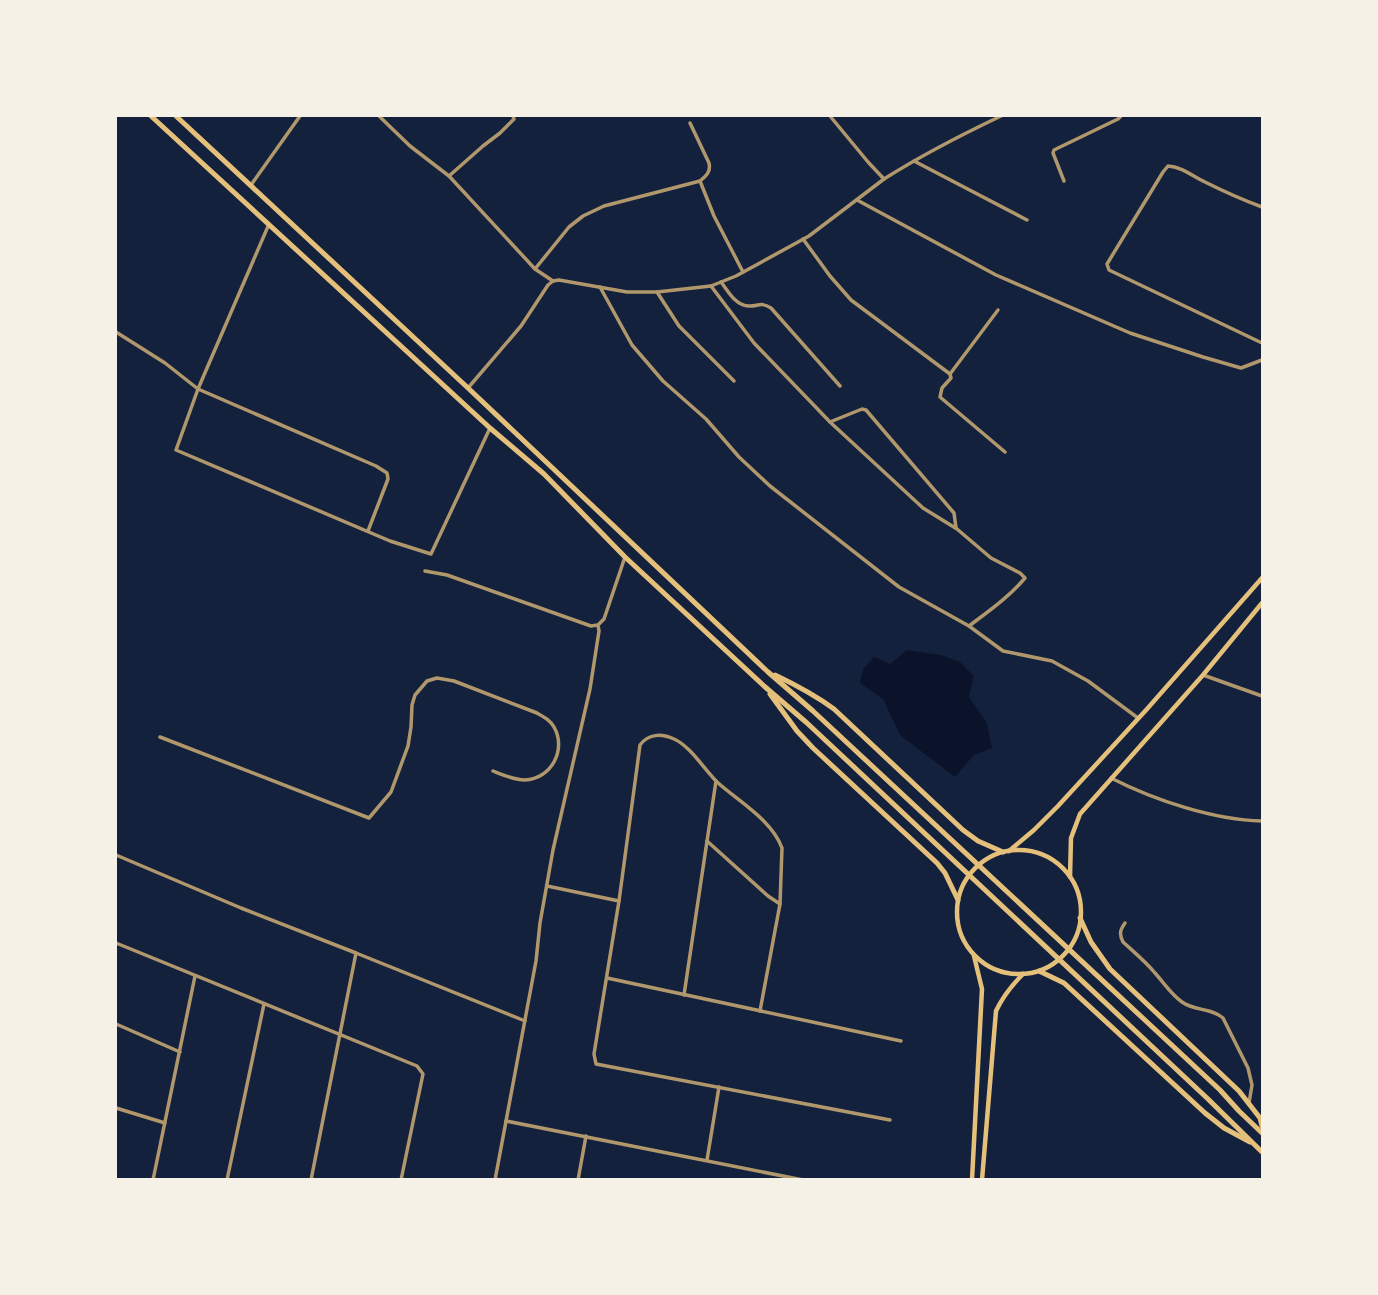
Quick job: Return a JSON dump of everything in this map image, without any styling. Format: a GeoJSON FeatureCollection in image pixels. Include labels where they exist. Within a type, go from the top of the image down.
{"type":"FeatureCollection","features":[{"type":"Feature","properties":{"kind":"main road"},"geometry":{"type":"LineString","coordinates":[[151,116],[490,428],[544,474],[625,557],[817,732],[1262,1152]]}},
{"type":"Feature","properties":{"kind":"main road"},"geometry":{"type":"LineString","coordinates":[[176,116],[768,672],[813,710],[1220,1090],[1262,1133]]}},
{"type":"Feature","properties":{"kind":"main road"},"geometry":{"type":"LineString","coordinates":[[1006,852],[1042,822],[1262,578]]}},
{"type":"Feature","properties":{"kind":"main road"},"geometry":{"type":"LineString","coordinates":[[1070,877],[1070,849],[1074,827],[1080,814],[1203,675],[1262,603]]}},
{"type":"Feature","properties":{"kind":"main road"},"geometry":{"type":"LineString","coordinates":[[768,672],[808,691],[834,709],[963,831],[978,841],[1006,852]]}},
{"type":"Feature","properties":{"kind":"main road"},"geometry":{"type":"LineString","coordinates":[[764,686],[813,748],[937,863],[958,900]]}},
{"type":"Feature","properties":{"kind":"main road"},"geometry":{"type":"LineString","coordinates":[[1025,850],[1041,854],[1059,865],[1070,877],[1079,897],[1080,918],[1074,940],[1055,963],[1039,971],[1007,973],[987,965],[974,955],[964,942],[958,927],[956,911],[965,880],[984,861],[1006,852],[1025,850]]}},
{"type":"Feature","properties":{"kind":"main road"},"geometry":{"type":"LineString","coordinates":[[1080,918],[1091,942],[1110,969],[1212,1064],[1249,1103],[1261,1118],[1262,1126]]}},
{"type":"Feature","properties":{"kind":"main road"},"geometry":{"type":"LineString","coordinates":[[972,1180],[982,989],[974,955]]}},
{"type":"Feature","properties":{"kind":"main road"},"geometry":{"type":"LineString","coordinates":[[1039,971],[1064,983],[1081,997],[1214,1121],[1254,1144]]}},
{"type":"Feature","properties":{"kind":"main road"},"geometry":{"type":"LineString","coordinates":[[982,1180],[996,1011],[1008,990],[1023,974]]}},
{"type":"Feature","properties":{"kind":"street"},"geometry":{"type":"LineString","coordinates":[[251,185],[300,116]]}},
{"type":"Feature","properties":{"kind":"street"},"geometry":{"type":"LineString","coordinates":[[379,116],[410,146],[449,176],[535,269],[553,281]]}},
{"type":"Feature","properties":{"kind":"street"},"geometry":{"type":"LineString","coordinates":[[449,176],[510,124],[513,116]]}},
{"type":"Feature","properties":{"kind":"street"},"geometry":{"type":"LineString","coordinates":[[830,116],[884,179]]}},
{"type":"Feature","properties":{"kind":"street"},"geometry":{"type":"LineString","coordinates":[[468,388],[521,326],[553,281],[627,292],[657,292],[711,286],[803,240],[884,179],[1001,116]]}},
{"type":"Feature","properties":{"kind":"street"},"geometry":{"type":"LineString","coordinates":[[1064,181],[1054,150],[1122,116]]}},
{"type":"Feature","properties":{"kind":"street"},"geometry":{"type":"LineString","coordinates":[[535,269],[569,227],[583,216],[604,206],[699,181],[707,175],[710,167],[690,123]]}},
{"type":"Feature","properties":{"kind":"street"},"geometry":{"type":"LineString","coordinates":[[914,161],[1027,219]]}},
{"type":"Feature","properties":{"kind":"street"},"geometry":{"type":"LineString","coordinates":[[1262,207],[1184,170],[1168,166],[1107,264],[1110,270],[1262,342]]}},
{"type":"Feature","properties":{"kind":"street"},"geometry":{"type":"LineString","coordinates":[[699,181],[743,272]]}},
{"type":"Feature","properties":{"kind":"street"},"geometry":{"type":"LineString","coordinates":[[857,200],[996,275],[1130,333],[1241,368],[1262,360]]}},
{"type":"Feature","properties":{"kind":"street"},"geometry":{"type":"LineString","coordinates":[[269,224],[198,389],[176,450],[368,531],[431,554],[490,428]]}},
{"type":"Feature","properties":{"kind":"street"},"geometry":{"type":"LineString","coordinates":[[803,240],[851,300],[950,374]]}},
{"type":"Feature","properties":{"kind":"street"},"geometry":{"type":"LineString","coordinates":[[721,282],[734,300],[741,304],[763,304],[771,308],[840,386]]}},
{"type":"Feature","properties":{"kind":"street"},"geometry":{"type":"LineString","coordinates":[[711,286],[754,343],[830,422],[923,508],[957,529],[991,558],[1020,573],[1024,578],[999,604],[969,626]]}},
{"type":"Feature","properties":{"kind":"street"},"geometry":{"type":"LineString","coordinates":[[600,287],[632,345],[663,381],[706,419],[739,457],[770,486],[899,587],[969,626],[1003,651],[1052,661],[1088,681],[1138,718]]}},
{"type":"Feature","properties":{"kind":"street"},"geometry":{"type":"LineString","coordinates":[[657,292],[679,326],[734,381]]}},
{"type":"Feature","properties":{"kind":"street"},"geometry":{"type":"LineString","coordinates":[[998,310],[950,374],[951,378],[942,388],[940,397],[1005,452]]}},
{"type":"Feature","properties":{"kind":"street"},"geometry":{"type":"LineString","coordinates":[[116,332],[165,363],[198,389],[387,473],[388,479],[368,531]]}},
{"type":"Feature","properties":{"kind":"street"},"geometry":{"type":"LineString","coordinates":[[830,422],[862,409],[870,413],[954,513],[957,529]]}},
{"type":"Feature","properties":{"kind":"street"},"geometry":{"type":"LineString","coordinates":[[425,571],[447,575],[591,626],[598,625],[604,619],[625,557]]}},
{"type":"Feature","properties":{"kind":"street"},"geometry":{"type":"LineString","coordinates":[[495,1180],[553,850],[590,689],[598,625]]}},
{"type":"Feature","properties":{"kind":"street"},"geometry":{"type":"LineString","coordinates":[[1203,675],[1262,696]]}},
{"type":"Feature","properties":{"kind":"street"},"geometry":{"type":"LineString","coordinates":[[160,737],[369,818],[391,792],[403,760],[408,746],[415,695],[428,681],[437,678],[537,713],[548,719],[555,729],[559,740],[558,752],[554,764],[546,773],[523,780],[493,771]]}},
{"type":"Feature","properties":{"kind":"street"},"geometry":{"type":"LineString","coordinates":[[760,1011],[780,904],[780,841],[761,818],[716,781],[684,746],[674,739],[657,734],[645,738],[640,745],[619,901],[594,1054],[596,1064],[890,1120]]}},
{"type":"Feature","properties":{"kind":"street"},"geometry":{"type":"LineString","coordinates":[[1111,778],[1133,790],[1203,813],[1228,819],[1262,821]]}},
{"type":"Feature","properties":{"kind":"street"},"geometry":{"type":"LineString","coordinates":[[684,995],[716,781]]}},
{"type":"Feature","properties":{"kind":"street"},"geometry":{"type":"LineString","coordinates":[[707,841],[768,897],[780,904]]}},
{"type":"Feature","properties":{"kind":"street"},"geometry":{"type":"LineString","coordinates":[[116,855],[241,908],[525,1021]]}},
{"type":"Feature","properties":{"kind":"street"},"geometry":{"type":"LineString","coordinates":[[547,886],[619,901]]}},
{"type":"Feature","properties":{"kind":"street"},"geometry":{"type":"LineString","coordinates":[[1125,923],[1120,930],[1123,942],[1169,991],[1192,1008],[1218,1013],[1223,1018],[1248,1068],[1252,1085],[1249,1103]]}},
{"type":"Feature","properties":{"kind":"street"},"geometry":{"type":"LineString","coordinates":[[116,943],[417,1066],[423,1074],[401,1180]]}},
{"type":"Feature","properties":{"kind":"street"},"geometry":{"type":"LineString","coordinates":[[311,1180],[356,953]]}},
{"type":"Feature","properties":{"kind":"street"},"geometry":{"type":"LineString","coordinates":[[153,1180],[195,976]]}},
{"type":"Feature","properties":{"kind":"street"},"geometry":{"type":"LineString","coordinates":[[607,978],[901,1041]]}},
{"type":"Feature","properties":{"kind":"street"},"geometry":{"type":"LineString","coordinates":[[227,1180],[264,1004]]}},
{"type":"Feature","properties":{"kind":"street"},"geometry":{"type":"LineString","coordinates":[[116,1024],[180,1052]]}},
{"type":"Feature","properties":{"kind":"street"},"geometry":{"type":"LineString","coordinates":[[707,1160],[719,1087]]}},
{"type":"Feature","properties":{"kind":"street"},"geometry":{"type":"LineString","coordinates":[[116,1108],[165,1123]]}},
{"type":"Feature","properties":{"kind":"street"},"geometry":{"type":"LineString","coordinates":[[506,1121],[803,1180]]}},
{"type":"Feature","properties":{"kind":"street"},"geometry":{"type":"LineString","coordinates":[[578,1180],[586,1136]]}},
{"type":"Feature","properties":{"kind":"water"},"geometry":{"type":"Polygon","coordinates":[[[907,650],[941,655],[960,662],[974,676],[969,697],[987,723],[992,748],[974,755],[955,777],[900,735],[883,699],[860,683],[863,669],[874,657],[890,664],[907,650]]]}}]}
